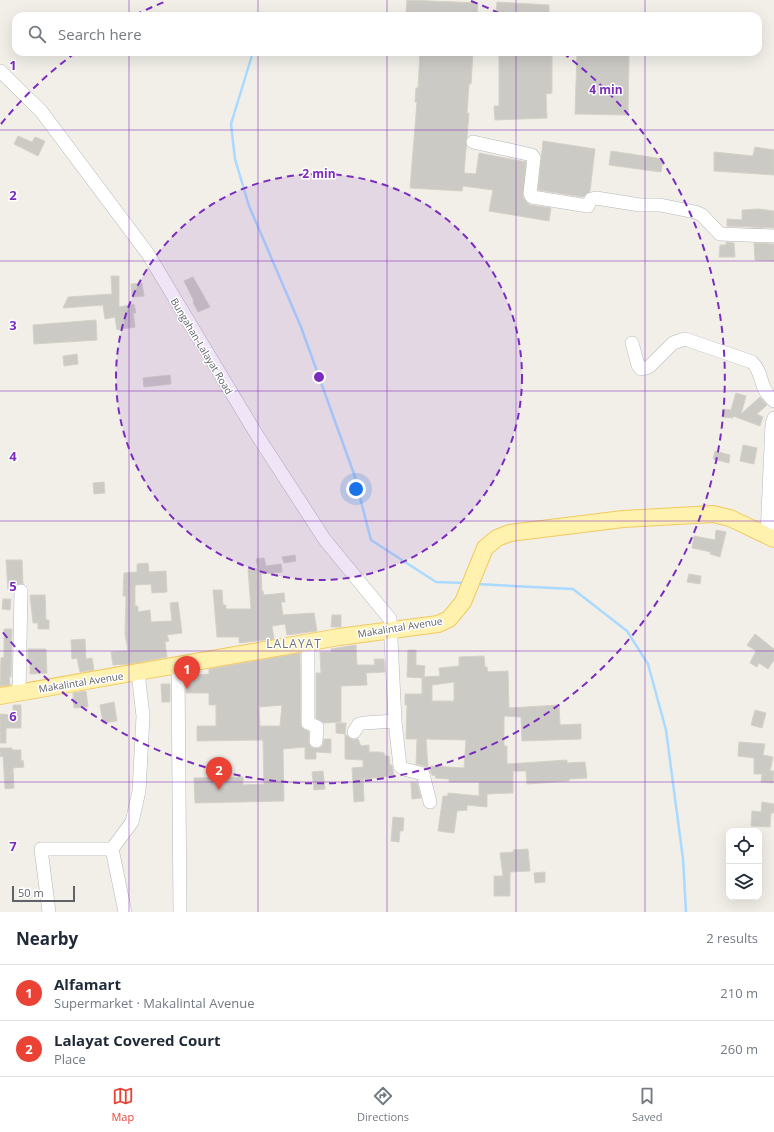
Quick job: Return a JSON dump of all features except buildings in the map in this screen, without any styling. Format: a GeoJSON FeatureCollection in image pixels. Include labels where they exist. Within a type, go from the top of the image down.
{"type":"FeatureCollection","features":[{"type":"Feature","properties":{"kind":"main road","name":"Makalintal Avenue"},"geometry":{"type":"LineString","coordinates":[[0,696],[308,642],[392,629],[438,624],[449,619],[463,602],[485,548],[497,538],[510,533],[623,519],[712,514],[730,518],[771,538]]}},
{"type":"Feature","properties":{"kind":"street","name":"Bungahan-Lalayat Road"},"geometry":{"type":"LineString","coordinates":[[0,71],[41,111],[148,254],[255,432],[325,540],[390,619],[392,629]]}},
{"type":"Feature","properties":{"kind":"street"},"geometry":{"type":"LineString","coordinates":[[473,142],[532,155],[534,158],[530,193],[532,197],[588,206],[592,199],[596,198],[640,205],[660,205],[702,215],[720,234],[774,236]]}},
{"type":"Feature","properties":{"kind":"street"},"geometry":{"type":"LineString","coordinates":[[632,342],[638,365],[641,368],[646,368],[673,343],[685,339],[752,362],[761,376],[764,388],[774,400]]}},
{"type":"Feature","properties":{"kind":"street"},"geometry":{"type":"LineString","coordinates":[[771,538],[772,424],[774,418]]}},
{"type":"Feature","properties":{"kind":"street"},"geometry":{"type":"LineString","coordinates":[[19,692],[21,591]]}},
{"type":"Feature","properties":{"kind":"street"},"geometry":{"type":"LineString","coordinates":[[392,629],[395,721],[400,766],[404,769],[422,774],[430,802]]}},
{"type":"Feature","properties":{"kind":"street"},"geometry":{"type":"LineString","coordinates":[[308,642],[308,723],[317,727],[316,741]]}},
{"type":"Feature","properties":{"kind":"street"},"geometry":{"type":"LineString","coordinates":[[178,664],[180,912]]}},
{"type":"Feature","properties":{"kind":"street"},"geometry":{"type":"LineString","coordinates":[[125,912],[112,849],[132,822],[139,791],[143,716],[138,673]]}},
{"type":"Feature","properties":{"kind":"street"},"geometry":{"type":"LineString","coordinates":[[354,732],[359,724],[395,721]]}},
{"type":"Feature","properties":{"kind":"street"},"geometry":{"type":"LineString","coordinates":[[49,912],[41,849],[112,849]]}},
{"type":"Feature","properties":{"kind":"waterway"},"geometry":{"type":"LineString","coordinates":[[252,56],[231,124],[235,159],[249,206],[301,327],[354,474],[371,540],[436,582],[465,583]]}},
{"type":"Feature","properties":{"kind":"waterway"},"geometry":{"type":"LineString","coordinates":[[476,584],[573,589],[627,631],[648,664],[666,730],[683,859],[686,912]]}},
{"type":"Feature","properties":{"kind":"place","name":"Alfamart"},"geometry":{"type":"Point","coordinates":[187,689]}},
{"type":"Feature","properties":{"kind":"place","name":"Lalayat Covered Court"},"geometry":{"type":"Point","coordinates":[219,790]}},
{"type":"Feature","properties":{"kind":"district","name":"LALAYAT"},"geometry":{"type":"Point","coordinates":[294,643]}}]}
